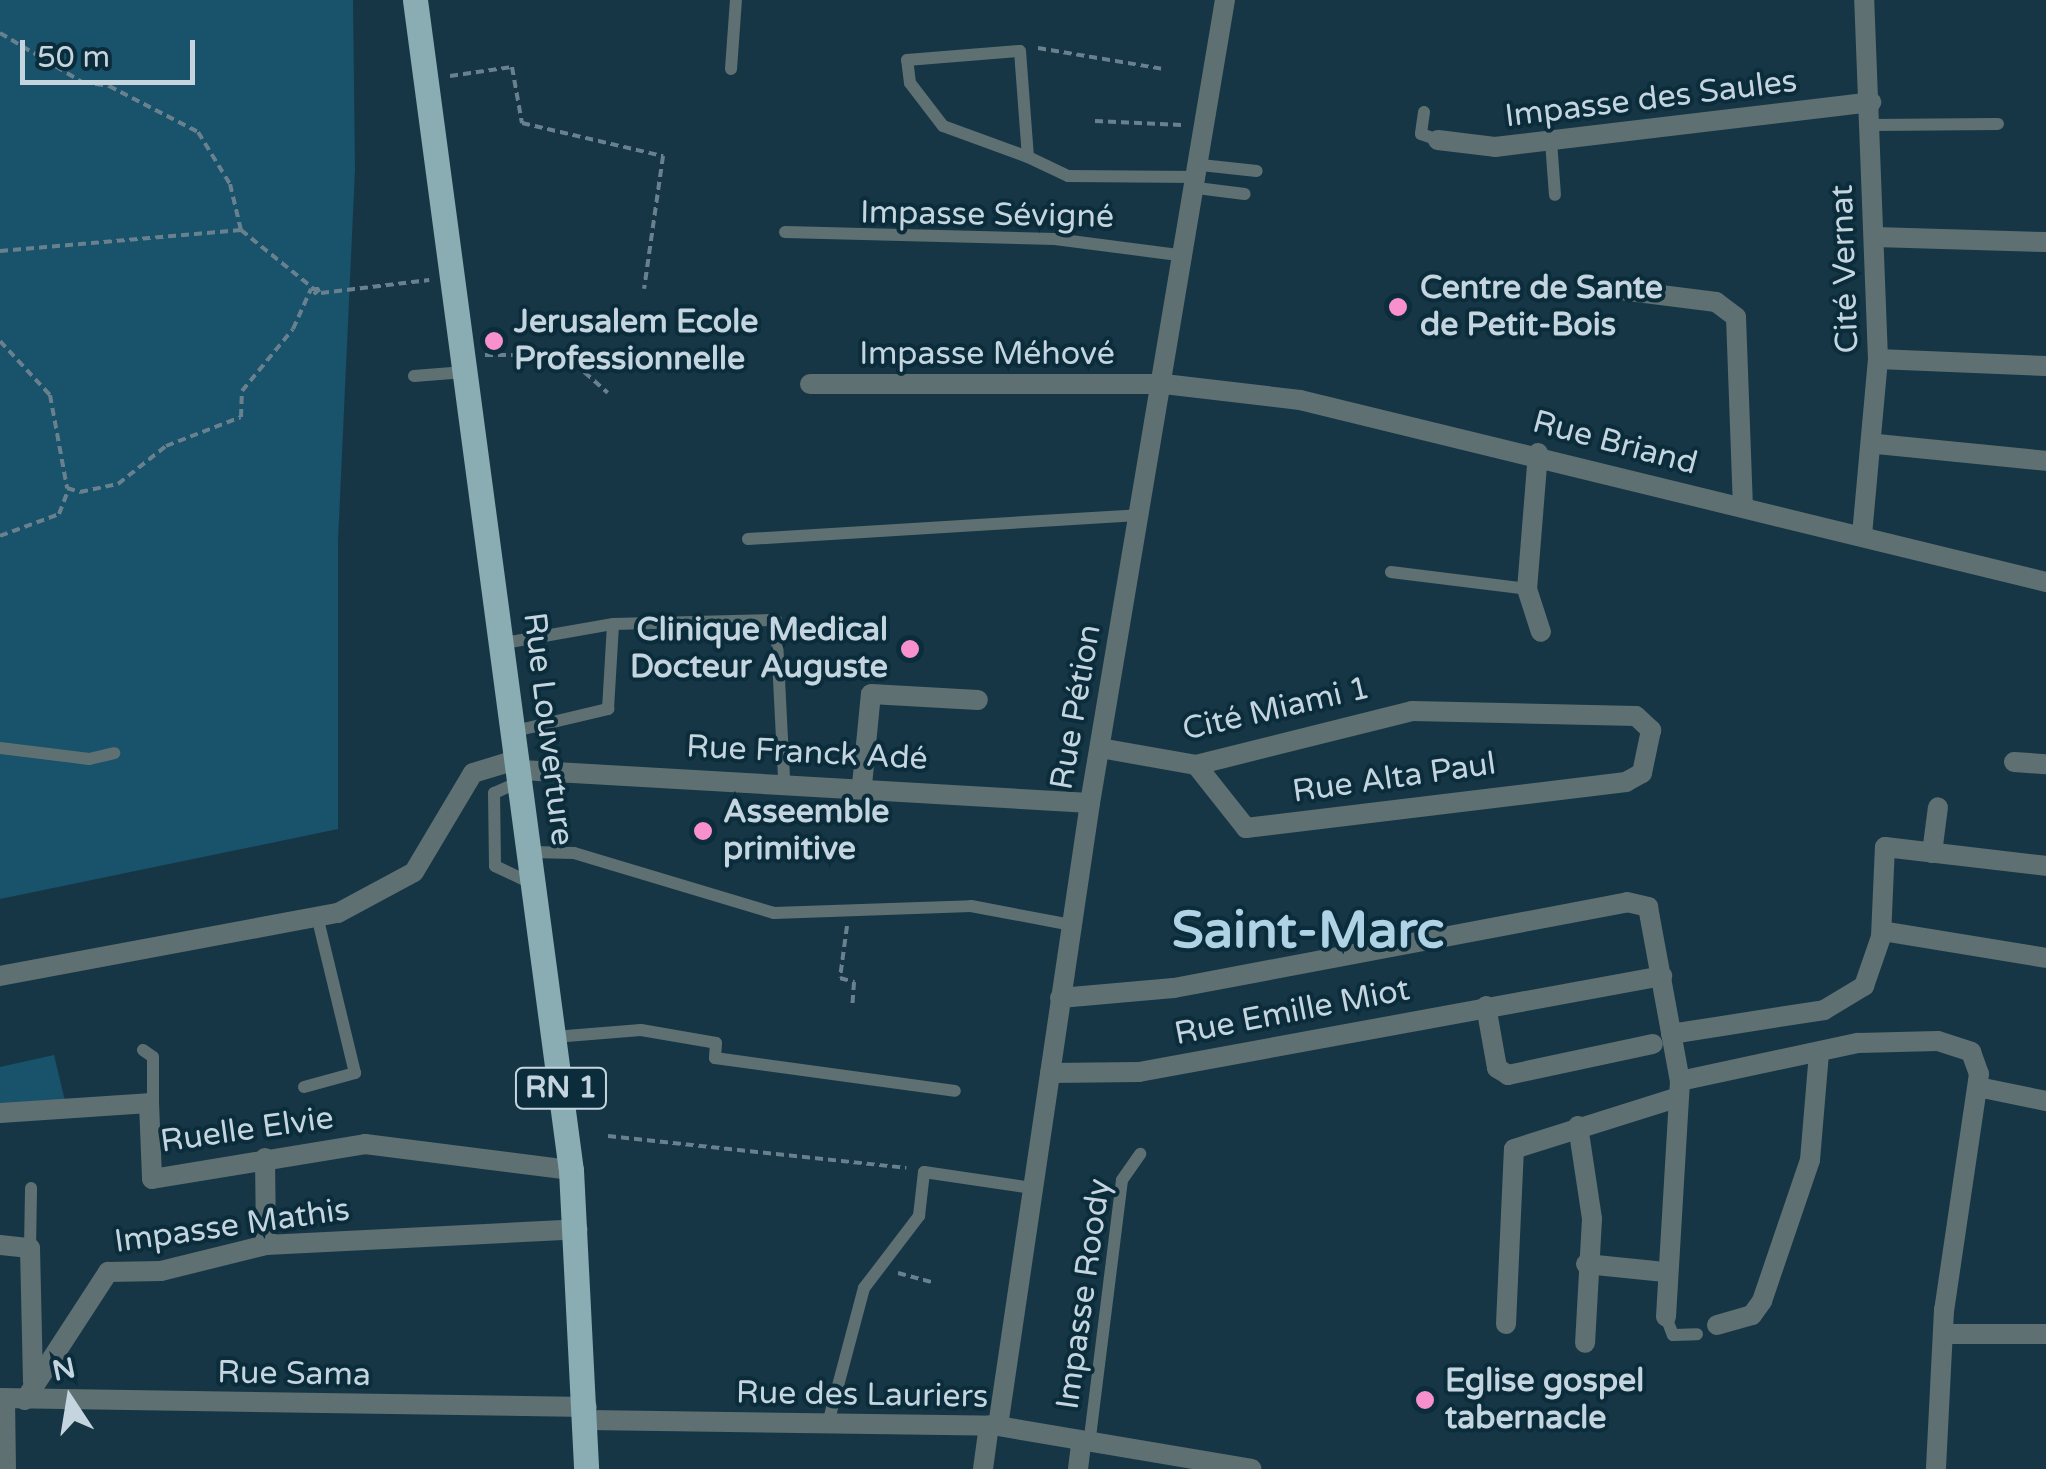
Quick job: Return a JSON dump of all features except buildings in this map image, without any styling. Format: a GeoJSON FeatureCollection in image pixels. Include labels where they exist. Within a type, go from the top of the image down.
{"type":"FeatureCollection","features":[{"type":"Feature","properties":{"kind":"main road","name":"Rue Louverture"},"geometry":{"type":"LineString","coordinates":[[415,0],[516,731],[530,770],[531,852],[578,1228],[586,1469]]}},
{"type":"Feature","properties":{"kind":"street","name":"Rue Pétion"},"geometry":{"type":"LineString","coordinates":[[983,1469],[994,1426],[1090,804],[1186,256],[1195,177],[1225,0]]}},
{"type":"Feature","properties":{"kind":"street","name":"Cité Vernat"},"geometry":{"type":"LineString","coordinates":[[1862,536],[1877,444],[1878,359],[1864,0]]}},
{"type":"Feature","properties":{"kind":"street","name":"Impasse des Saules"},"geometry":{"type":"LineString","coordinates":[[1438,140],[1551,142],[1870,102]]}},
{"type":"Feature","properties":{"kind":"street"},"geometry":{"type":"LineString","coordinates":[[1875,237],[2046,242]]}},
{"type":"Feature","properties":{"kind":"street"},"geometry":{"type":"LineString","coordinates":[[1613,290],[1716,302],[1736,317],[1742,507]]}},
{"type":"Feature","properties":{"kind":"street"},"geometry":{"type":"LineString","coordinates":[[1878,359],[2046,366]]}},
{"type":"Feature","properties":{"kind":"street","name":"Impasse Méhové"},"geometry":{"type":"LineString","coordinates":[[810,384],[1164,384]]}},
{"type":"Feature","properties":{"kind":"street","name":"Rue Briand"},"geometry":{"type":"LineString","coordinates":[[1164,384],[1300,400],[1538,453],[2046,582]]}},
{"type":"Feature","properties":{"kind":"street"},"geometry":{"type":"LineString","coordinates":[[1877,444],[2046,461]]}},
{"type":"Feature","properties":{"kind":"street"},"geometry":{"type":"LineString","coordinates":[[1538,453],[1527,589],[1540,632]]}},
{"type":"Feature","properties":{"kind":"street"},"geometry":{"type":"LineString","coordinates":[[862,785],[871,694],[978,700]]}},
{"type":"Feature","properties":{"kind":"street","name":"Cité Miami 1"},"geometry":{"type":"LineString","coordinates":[[1100,748],[1196,765],[1412,711],[1646,720],[1635,779]]}},
{"type":"Feature","properties":{"kind":"street"},"geometry":{"type":"LineString","coordinates":[[2014,762],[2046,764]]}},
{"type":"Feature","properties":{"kind":"street","name":"Rue Alta Paul"},"geometry":{"type":"LineString","coordinates":[[1196,765],[1246,828],[1635,779]]}},
{"type":"Feature","properties":{"kind":"street"},"geometry":{"type":"LineString","coordinates":[[0,976],[318,920],[414,872],[473,772],[530,770]]}},
{"type":"Feature","properties":{"kind":"street","name":"Rue Franck Adé"},"geometry":{"type":"LineString","coordinates":[[530,770],[784,780],[1090,804]]}},
{"type":"Feature","properties":{"kind":"street"},"geometry":{"type":"LineString","coordinates":[[1932,853],[1938,806]]}},
{"type":"Feature","properties":{"kind":"street"},"geometry":{"type":"LineString","coordinates":[[1486,1006],[1501,1073],[1838,1004],[1864,986],[1882,931],[1886,847],[2046,866]]}},
{"type":"Feature","properties":{"kind":"street"},"geometry":{"type":"LineString","coordinates":[[1060,998],[1174,988],[1640,904],[1662,976],[1662,1039],[1678,1089],[1664,1272],[1666,1317]]}},
{"type":"Feature","properties":{"kind":"street"},"geometry":{"type":"LineString","coordinates":[[1882,931],[2046,958]]}},
{"type":"Feature","properties":{"kind":"street","name":"Rue Emille Miot"},"geometry":{"type":"LineString","coordinates":[[1050,1073],[1139,1072],[1662,976]]}},
{"type":"Feature","properties":{"kind":"street"},"geometry":{"type":"LineString","coordinates":[[1506,1324],[1512,1154],[1678,1089],[1819,1052],[1938,1041],[1976,1061],[1978,1088],[1942,1334],[1936,1469]]}},
{"type":"Feature","properties":{"kind":"street"},"geometry":{"type":"LineString","coordinates":[[1717,1325],[1752,1315],[1762,1301],[1810,1160],[1819,1052]]}},
{"type":"Feature","properties":{"kind":"street"},"geometry":{"type":"LineString","coordinates":[[1978,1088],[2046,1100]]}},
{"type":"Feature","properties":{"kind":"street","name":"Ruelle Elvie"},"geometry":{"type":"LineString","coordinates":[[0,1113],[153,1105],[152,1179],[265,1158],[404,1144],[571,1170]]}},
{"type":"Feature","properties":{"kind":"street"},"geometry":{"type":"LineString","coordinates":[[1578,1126],[1590,1189],[1584,1343]]}},
{"type":"Feature","properties":{"kind":"street"},"geometry":{"type":"LineString","coordinates":[[265,1158],[266,1245]]}},
{"type":"Feature","properties":{"kind":"street","name":"Impasse Mathis"},"geometry":{"type":"LineString","coordinates":[[16,1395],[108,1272],[161,1272],[266,1245],[578,1228]]}},
{"type":"Feature","properties":{"kind":"street"},"geometry":{"type":"LineString","coordinates":[[0,1246],[30,1248],[6,1469]]}},
{"type":"Feature","properties":{"kind":"street"},"geometry":{"type":"LineString","coordinates":[[1586,1264],[1664,1272]]}},
{"type":"Feature","properties":{"kind":"street"},"geometry":{"type":"LineString","coordinates":[[1942,1334],[2046,1334]]}},
{"type":"Feature","properties":{"kind":"street","name":"Rue Sama"},"geometry":{"type":"LineString","coordinates":[[16,1395],[587,1414]]}},
{"type":"Feature","properties":{"kind":"street","name":"Rue des Lauriers"},"geometry":{"type":"LineString","coordinates":[[587,1414],[827,1427],[994,1426],[1251,1469]]}},
{"type":"Feature","properties":{"kind":"street"},"geometry":{"type":"LineString","coordinates":[[1078,1469],[1085,1444]]}},
{"type":"Feature","properties":{"kind":"lane"},"geometry":{"type":"LineString","coordinates":[[731,69],[736,0]]}},
{"type":"Feature","properties":{"kind":"lane"},"geometry":{"type":"LineString","coordinates":[[1028,157],[1020,52],[907,60],[910,83],[943,126],[1068,176],[1195,177],[1257,170]]}},
{"type":"Feature","properties":{"kind":"lane"},"geometry":{"type":"LineString","coordinates":[[1424,112],[1421,134],[1438,140]]}},
{"type":"Feature","properties":{"kind":"lane"},"geometry":{"type":"LineString","coordinates":[[1871,125],[1998,124]]}},
{"type":"Feature","properties":{"kind":"lane"},"geometry":{"type":"LineString","coordinates":[[1551,142],[1555,194]]}},
{"type":"Feature","properties":{"kind":"lane"},"geometry":{"type":"LineString","coordinates":[[1195,177],[1245,194]]}},
{"type":"Feature","properties":{"kind":"lane","name":"Impasse Sévigné"},"geometry":{"type":"LineString","coordinates":[[785,232],[1055,239],[1186,256]]}},
{"type":"Feature","properties":{"kind":"lane"},"geometry":{"type":"LineString","coordinates":[[414,376],[466,364]]}},
{"type":"Feature","properties":{"kind":"lane"},"geometry":{"type":"LineString","coordinates":[[748,540],[1138,515]]}},
{"type":"Feature","properties":{"kind":"lane"},"geometry":{"type":"LineString","coordinates":[[1391,572],[1527,589]]}},
{"type":"Feature","properties":{"kind":"lane"},"geometry":{"type":"LineString","coordinates":[[504,642],[614,624],[776,620],[784,780]]}},
{"type":"Feature","properties":{"kind":"lane"},"geometry":{"type":"LineString","coordinates":[[516,731],[608,709],[614,624]]}},
{"type":"Feature","properties":{"kind":"lane"},"geometry":{"type":"LineString","coordinates":[[0,748],[89,760],[114,753]]}},
{"type":"Feature","properties":{"kind":"lane"},"geometry":{"type":"LineString","coordinates":[[530,770],[494,793],[495,866],[535,886]]}},
{"type":"Feature","properties":{"kind":"lane"},"geometry":{"type":"LineString","coordinates":[[531,852],[574,853],[762,911],[970,906],[1072,925]]}},
{"type":"Feature","properties":{"kind":"lane"},"geometry":{"type":"LineString","coordinates":[[304,1087],[355,1073],[318,920]]}},
{"type":"Feature","properties":{"kind":"lane"},"geometry":{"type":"LineString","coordinates":[[554,1037],[640,1030],[716,1042],[715,1058],[954,1091]]}},
{"type":"Feature","properties":{"kind":"lane"},"geometry":{"type":"LineString","coordinates":[[143,1050],[153,1057],[153,1105]]}},
{"type":"Feature","properties":{"kind":"lane","name":"Impasse Roody"},"geometry":{"type":"LineString","coordinates":[[1085,1444],[1122,1180],[1140,1154]]}},
{"type":"Feature","properties":{"kind":"lane"},"geometry":{"type":"LineString","coordinates":[[827,1427],[859,1303],[879,1268],[919,1216],[924,1172],[1032,1188]]}},
{"type":"Feature","properties":{"kind":"lane"},"geometry":{"type":"LineString","coordinates":[[30,1248],[31,1188]]}},
{"type":"Feature","properties":{"kind":"lane"},"geometry":{"type":"LineString","coordinates":[[1666,1317],[1673,1335],[1697,1334]]}},
{"type":"Feature","properties":{"kind":"path"},"geometry":{"type":"LineString","coordinates":[[0,33],[82,82],[108,86],[198,132],[230,184],[241,230],[321,293]]}},
{"type":"Feature","properties":{"kind":"path"},"geometry":{"type":"LineString","coordinates":[[1020,52],[1082,49],[1164,69]]}},
{"type":"Feature","properties":{"kind":"path"},"geometry":{"type":"LineString","coordinates":[[425,79],[512,67],[522,123],[663,156],[644,289]]}},
{"type":"Feature","properties":{"kind":"path"},"geometry":{"type":"LineString","coordinates":[[1096,121],[1193,126]]}},
{"type":"Feature","properties":{"kind":"path"},"geometry":{"type":"LineString","coordinates":[[0,251],[241,230]]}},
{"type":"Feature","properties":{"kind":"path"},"geometry":{"type":"LineString","coordinates":[[310,297],[454,275]]}},
{"type":"Feature","properties":{"kind":"path"},"geometry":{"type":"LineString","coordinates":[[69,492],[118,484],[166,446],[241,417],[242,391],[313,288]]}},
{"type":"Feature","properties":{"kind":"path"},"geometry":{"type":"LineString","coordinates":[[0,341],[50,394],[69,492],[59,514],[0,536]]}},
{"type":"Feature","properties":{"kind":"path"},"geometry":{"type":"LineString","coordinates":[[466,364],[565,355],[608,394]]}},
{"type":"Feature","properties":{"kind":"path"},"geometry":{"type":"LineString","coordinates":[[848,911],[840,978],[854,982],[852,1008]]}},
{"type":"Feature","properties":{"kind":"path"},"geometry":{"type":"LineString","coordinates":[[608,1136],[924,1172]]}},
{"type":"Feature","properties":{"kind":"path"},"geometry":{"type":"LineString","coordinates":[[879,1268],[932,1282]]}},
{"type":"Feature","properties":{"kind":"shaded area"},"geometry":{"type":"Polygon","coordinates":[[[0,0],[353,0],[355,170],[338,541],[338,829],[0,899],[0,0]]]}},
{"type":"Feature","properties":{"kind":"shaded area"},"geometry":{"type":"Polygon","coordinates":[[[54,1055],[65,1101],[0,1106],[0,1067],[54,1055]]]}},
{"type":"Feature","properties":{"kind":"place","name":"Centre de Sante de Petit-Bois"},"geometry":{"type":"Point","coordinates":[1398,307]}},
{"type":"Feature","properties":{"kind":"place","name":"Jerusalem Ecole Professionnelle"},"geometry":{"type":"Point","coordinates":[494,341]}},
{"type":"Feature","properties":{"kind":"place","name":"Clinique Medical Docteur Auguste"},"geometry":{"type":"Point","coordinates":[910,649]}},
{"type":"Feature","properties":{"kind":"place","name":"Asseemble primitive"},"geometry":{"type":"Point","coordinates":[703,831]}},
{"type":"Feature","properties":{"kind":"place","name":"Eglise gospel tabernacle"},"geometry":{"type":"Point","coordinates":[1425,1400]}},
{"type":"Feature","properties":{"kind":"district","name":"Saint-Marc"},"geometry":{"type":"Point","coordinates":[1308,931]}}]}
